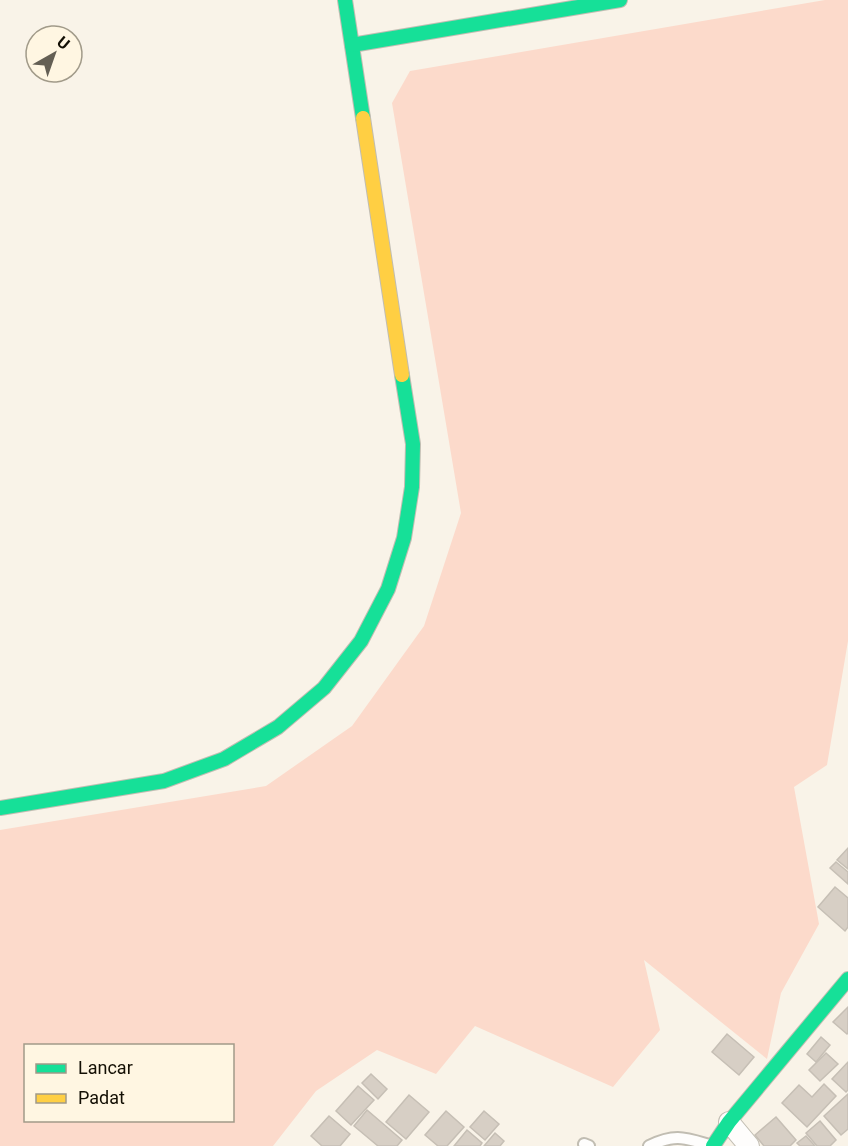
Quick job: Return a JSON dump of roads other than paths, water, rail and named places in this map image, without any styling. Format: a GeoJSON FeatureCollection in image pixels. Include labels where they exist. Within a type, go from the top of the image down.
{"type":"FeatureCollection","features":[{"type":"Feature","properties":{"kind":"street"},"geometry":{"type":"LineString","coordinates":[[0,808],[164,781],[224,759],[278,727],[324,688],[361,640],[388,589],[404,538],[411,487],[413,444],[345,0]]}},
{"type":"Feature","properties":{"kind":"street"},"geometry":{"type":"LineString","coordinates":[[352,45],[620,0]]}},
{"type":"Feature","properties":{"kind":"street"},"geometry":{"type":"LineString","coordinates":[[713,1146],[729,1122],[848,979]]}},
{"type":"Feature","properties":{"kind":"street"},"geometry":{"type":"LineString","coordinates":[[729,1122],[749,1146]]}},
{"type":"Feature","properties":{"kind":"lane"},"geometry":{"type":"LineString","coordinates":[[649,1146],[661,1140],[678,1137],[713,1146]]}}]}
